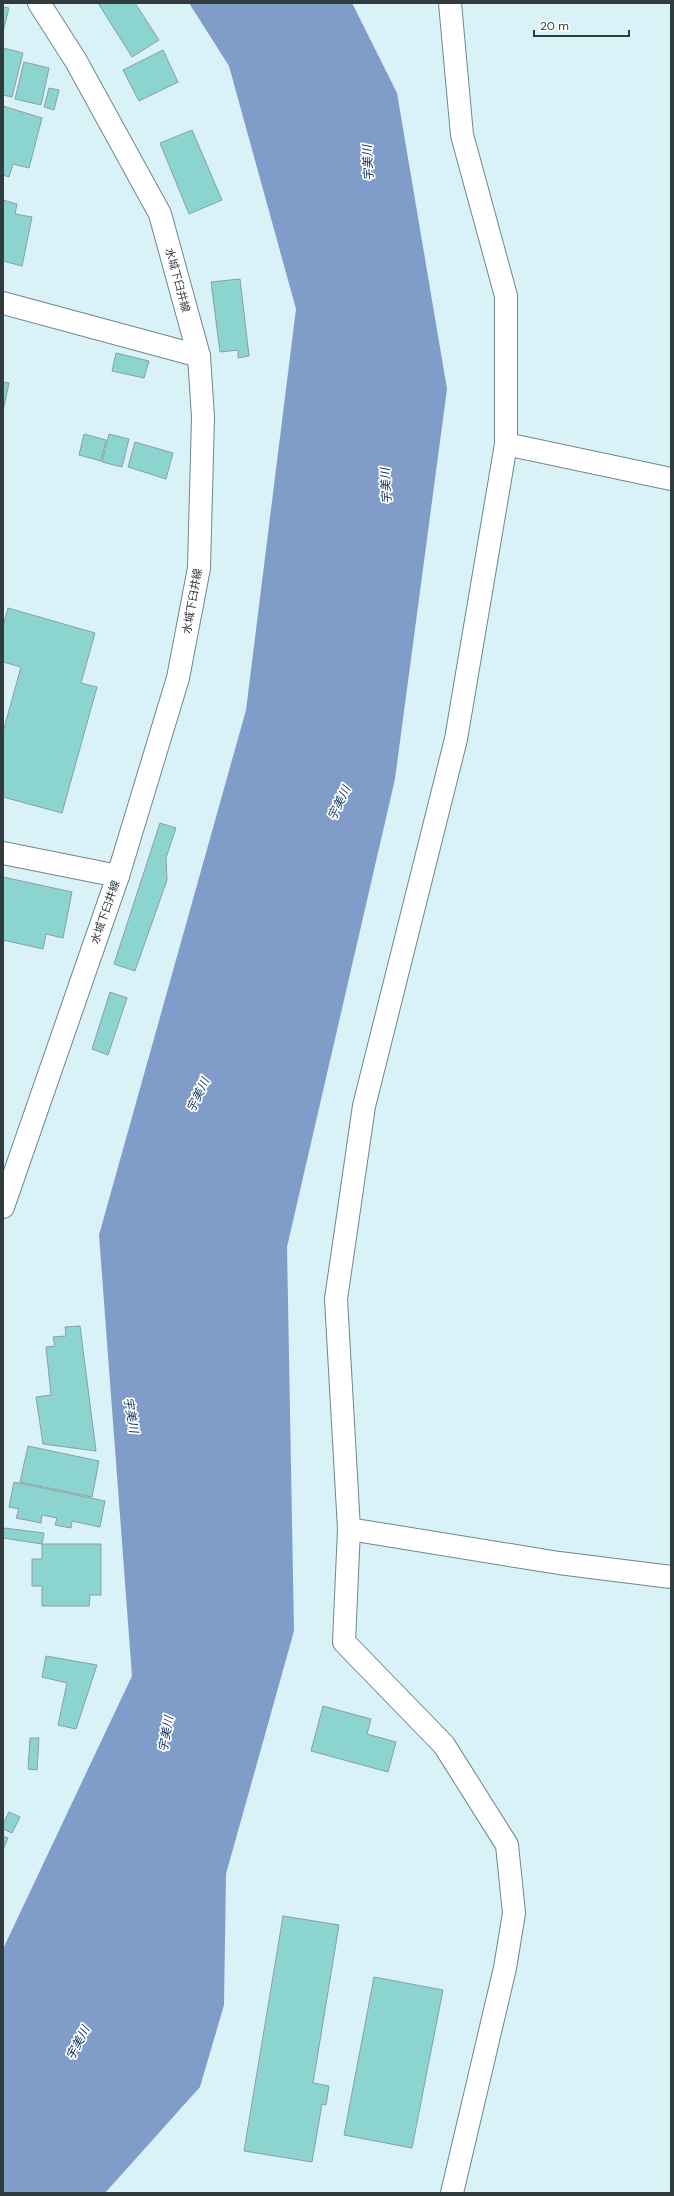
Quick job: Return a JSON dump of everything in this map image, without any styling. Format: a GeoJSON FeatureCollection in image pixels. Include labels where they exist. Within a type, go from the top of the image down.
{"type":"FeatureCollection","features":[{"type":"Feature","properties":{"kind":"street","name":"水城下臼井線"},"geometry":{"type":"LineString","coordinates":[[3,1207],[118,876],[178,678],[199,568],[203,417],[199,356],[160,214],[76,61],[39,3]]}},
{"type":"Feature","properties":{"kind":"street"},"geometry":{"type":"LineString","coordinates":[[450,3],[462,135],[506,296],[506,444],[456,739],[364,1106],[336,1299],[348,1529],[344,1642],[444,1745],[507,1845],[514,1913],[505,1968],[452,2193]]}},
{"type":"Feature","properties":{"kind":"street"},"geometry":{"type":"LineString","coordinates":[[3,303],[199,356]]}},
{"type":"Feature","properties":{"kind":"street"},"geometry":{"type":"LineString","coordinates":[[506,444],[671,479]]}},
{"type":"Feature","properties":{"kind":"street"},"geometry":{"type":"LineString","coordinates":[[3,853],[118,876]]}},
{"type":"Feature","properties":{"kind":"street"},"geometry":{"type":"LineString","coordinates":[[348,1529],[558,1563],[671,1577]]}},
{"type":"Feature","properties":{"kind":"water","name":"宇美川"},"geometry":{"type":"Polygon","coordinates":[[[189,3],[352,3],[397,93],[447,389],[395,779],[287,1247],[294,1631],[226,1874],[224,2005],[200,2087],[105,2193],[3,2193],[3,1949],[132,1676],[99,1235],[246,710],[296,309],[229,66],[189,3]]]}},
{"type":"Feature","properties":{"kind":"building"},"geometry":{"type":"Polygon","coordinates":[[[98,3],[135,3],[159,40],[132,57],[98,3]]]}},
{"type":"Feature","properties":{"kind":"building"},"geometry":{"type":"Polygon","coordinates":[[[3,7],[9,8],[3,32],[3,7]]]}},
{"type":"Feature","properties":{"kind":"building"},"geometry":{"type":"Polygon","coordinates":[[[3,48],[23,53],[12,97],[3,95],[3,48]]]}},
{"type":"Feature","properties":{"kind":"building"},"geometry":{"type":"Polygon","coordinates":[[[163,50],[178,82],[139,101],[123,70],[163,50]]]}},
{"type":"Feature","properties":{"kind":"building"},"geometry":{"type":"Polygon","coordinates":[[[24,62],[49,68],[41,105],[15,99],[24,62]]]}},
{"type":"Feature","properties":{"kind":"building"},"geometry":{"type":"Polygon","coordinates":[[[49,88],[59,90],[54,110],[44,107],[49,88]]]}},
{"type":"Feature","properties":{"kind":"building"},"geometry":{"type":"Polygon","coordinates":[[[3,106],[42,118],[29,168],[13,164],[9,177],[3,175],[3,106]]]}},
{"type":"Feature","properties":{"kind":"building"},"geometry":{"type":"Polygon","coordinates":[[[192,130],[222,200],[189,214],[160,143],[192,130]]]}},
{"type":"Feature","properties":{"kind":"building"},"geometry":{"type":"Polygon","coordinates":[[[3,200],[17,204],[15,214],[32,217],[22,266],[3,261],[3,200]]]}},
{"type":"Feature","properties":{"kind":"building"},"geometry":{"type":"Polygon","coordinates":[[[240,279],[249,356],[238,358],[238,350],[220,352],[211,282],[240,279]]]}},
{"type":"Feature","properties":{"kind":"building"},"geometry":{"type":"Polygon","coordinates":[[[116,353],[149,361],[144,378],[112,371],[116,353]]]}},
{"type":"Feature","properties":{"kind":"building"},"geometry":{"type":"Polygon","coordinates":[[[3,382],[9,383],[3,411],[3,382]]]}},
{"type":"Feature","properties":{"kind":"building"},"geometry":{"type":"Polygon","coordinates":[[[84,434],[106,440],[101,461],[79,455],[84,434]]]}},
{"type":"Feature","properties":{"kind":"building"},"geometry":{"type":"Polygon","coordinates":[[[109,434],[129,439],[122,467],[102,462],[109,434]]]}},
{"type":"Feature","properties":{"kind":"building"},"geometry":{"type":"Polygon","coordinates":[[[135,442],[173,453],[166,479],[128,467],[135,442]]]}},
{"type":"Feature","properties":{"kind":"building"},"geometry":{"type":"Polygon","coordinates":[[[8,608],[95,633],[81,683],[97,687],[62,813],[3,797],[3,732],[21,667],[3,662],[3,626],[8,608]]]}},
{"type":"Feature","properties":{"kind":"building"},"geometry":{"type":"Polygon","coordinates":[[[160,823],[176,828],[166,858],[167,880],[135,971],[114,964],[160,823]]]}},
{"type":"Feature","properties":{"kind":"building"},"geometry":{"type":"Polygon","coordinates":[[[3,877],[72,892],[63,938],[46,934],[43,949],[3,940],[3,877]]]}},
{"type":"Feature","properties":{"kind":"building"},"geometry":{"type":"Polygon","coordinates":[[[110,992],[127,998],[108,1055],[92,1049],[110,992]]]}},
{"type":"Feature","properties":{"kind":"building"},"geometry":{"type":"Polygon","coordinates":[[[80,1326],[96,1451],[43,1444],[36,1397],[51,1395],[46,1347],[55,1346],[53,1337],[66,1336],[65,1327],[80,1326]]]}},
{"type":"Feature","properties":{"kind":"building"},"geometry":{"type":"Polygon","coordinates":[[[28,1446],[99,1461],[92,1497],[20,1482],[28,1446]]]}},
{"type":"Feature","properties":{"kind":"building"},"geometry":{"type":"Polygon","coordinates":[[[14,1482],[105,1501],[100,1527],[72,1521],[71,1528],[55,1525],[57,1518],[42,1515],[41,1523],[16,1518],[19,1509],[9,1507],[14,1482]]]}},
{"type":"Feature","properties":{"kind":"building"},"geometry":{"type":"Polygon","coordinates":[[[4,1528],[44,1533],[42,1544],[3,1538],[4,1528]]]}},
{"type":"Feature","properties":{"kind":"building"},"geometry":{"type":"Polygon","coordinates":[[[42,1544],[101,1544],[101,1595],[90,1595],[89,1606],[42,1606],[42,1586],[32,1586],[32,1559],[42,1559],[42,1544]]]}},
{"type":"Feature","properties":{"kind":"building"},"geometry":{"type":"Polygon","coordinates":[[[46,1656],[97,1665],[76,1729],[58,1725],[67,1683],[42,1677],[46,1656]]]}},
{"type":"Feature","properties":{"kind":"building"},"geometry":{"type":"Polygon","coordinates":[[[323,1706],[371,1719],[367,1734],[396,1742],[388,1772],[311,1751],[323,1706]]]}},
{"type":"Feature","properties":{"kind":"building"},"geometry":{"type":"Polygon","coordinates":[[[30,1738],[39,1738],[37,1770],[28,1769],[30,1738]]]}},
{"type":"Feature","properties":{"kind":"building"},"geometry":{"type":"Polygon","coordinates":[[[9,1812],[20,1817],[12,1833],[3,1829],[3,1824],[9,1812]]]}},
{"type":"Feature","properties":{"kind":"building"},"geometry":{"type":"Polygon","coordinates":[[[3,1836],[8,1838],[3,1850],[3,1836]]]}},
{"type":"Feature","properties":{"kind":"building"},"geometry":{"type":"Polygon","coordinates":[[[283,1916],[339,1925],[313,2083],[329,2086],[326,2105],[322,2104],[312,2162],[244,2151],[283,1916]]]}},
{"type":"Feature","properties":{"kind":"building"},"geometry":{"type":"Polygon","coordinates":[[[374,1977],[443,1990],[412,2148],[344,2135],[374,1977]]]}}]}
